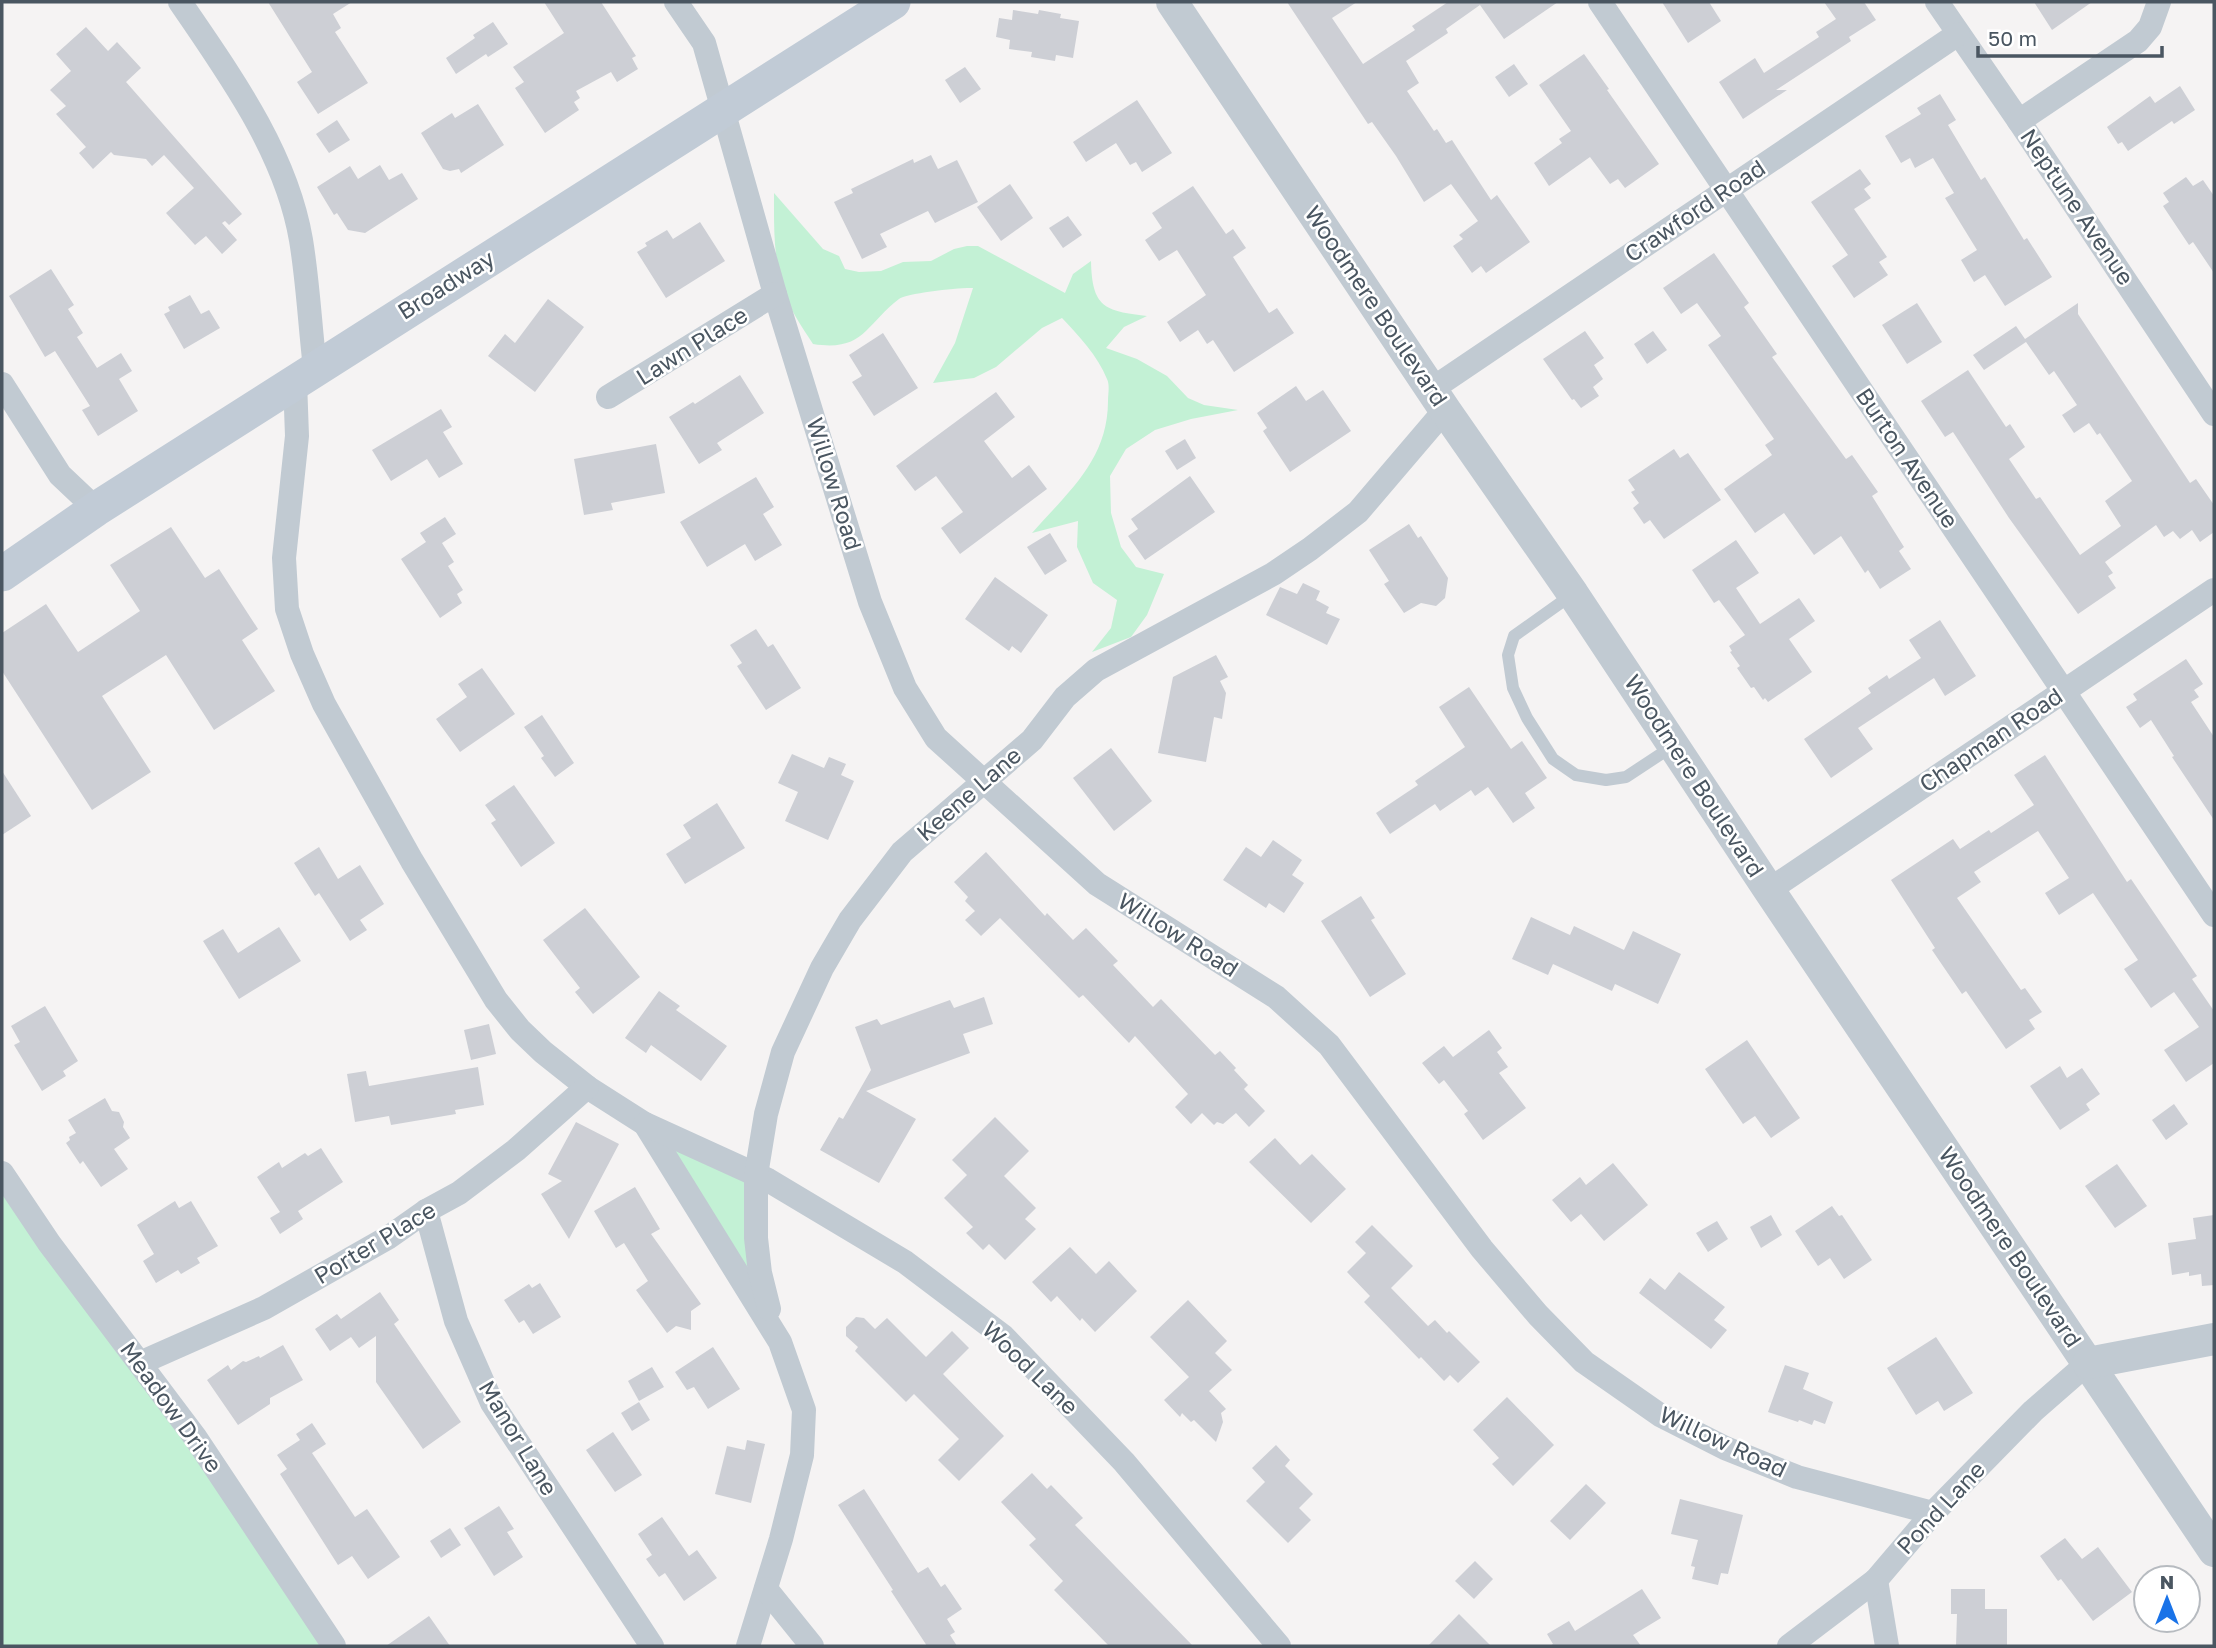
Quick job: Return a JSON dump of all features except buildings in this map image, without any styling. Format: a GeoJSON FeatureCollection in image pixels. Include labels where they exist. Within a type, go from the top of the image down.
{"type":"FeatureCollection","features":[{"type":"Feature","properties":{"kind":"main road","name":"Broadway"},"geometry":{"type":"LineString","coordinates":[[2,573],[96,509],[305,375],[893,2]]}},
{"type":"Feature","properties":{"kind":"street","name":"Wood Lane"},"geometry":{"type":"LineString","coordinates":[[180,2],[262,131],[283,177],[301,238],[305,375],[284,558],[287,609],[302,654],[324,704],[405,849],[496,1000],[520,1030],[543,1052],[587,1087],[645,1124],[756,1175],[905,1262],[1003,1336],[1124,1462],[1279,1646]]}},
{"type":"Feature","properties":{"kind":"street","name":"Willow Road"},"geometry":{"type":"LineString","coordinates":[[676,2],[704,43],[775,294],[870,603],[905,688],[936,738],[1097,884],[1276,997],[1308,1024],[1329,1045],[1482,1249],[1538,1315],[1584,1362],[1660,1415],[1725,1448],[1797,1477],[1933,1513]]}},
{"type":"Feature","properties":{"kind":"street","name":"Woodmere Boulevard"},"geometry":{"type":"LineString","coordinates":[[1172,2],[1438,399],[1573,594],[2214,1551]]}},
{"type":"Feature","properties":{"kind":"street","name":"Burton Avenue"},"geometry":{"type":"LineString","coordinates":[[1600,2],[2214,915]]}},
{"type":"Feature","properties":{"kind":"street","name":"Neptune Avenue"},"geometry":{"type":"LineString","coordinates":[[1937,2],[2020,121],[2214,414]]}},
{"type":"Feature","properties":{"kind":"street"},"geometry":{"type":"LineString","coordinates":[[2020,121],[2138,41],[2150,27],[2159,2]]}},
{"type":"Feature","properties":{"kind":"street","name":"Crawford Road"},"geometry":{"type":"LineString","coordinates":[[1438,399],[1727,190],[1958,34]]}},
{"type":"Feature","properties":{"kind":"street","name":"Lawn Place"},"geometry":{"type":"LineString","coordinates":[[608,397],[775,294]]}},
{"type":"Feature","properties":{"kind":"street"},"geometry":{"type":"LineString","coordinates":[[2,384],[60,475],[96,509]]}},
{"type":"Feature","properties":{"kind":"street","name":"Keene Lane"},"geometry":{"type":"LineString","coordinates":[[780,1342],[760,1273],[756,1238],[756,1175],[766,1114],[776,1074],[822,968],[850,920],[902,852],[1032,740],[1065,697],[1096,670],[1273,573],[1358,512],[1438,399]]}},
{"type":"Feature","properties":{"kind":"street","name":"Chapman Road"},"geometry":{"type":"LineString","coordinates":[[1769,890],[2214,590]]}},
{"type":"Feature","properties":{"kind":"street","name":"Porter Place"},"geometry":{"type":"LineString","coordinates":[[139,1363],[264,1308],[389,1237],[426,1211],[459,1193],[516,1150],[587,1087]]}},
{"type":"Feature","properties":{"kind":"street"},"geometry":{"type":"LineString","coordinates":[[645,1124],[780,1342],[804,1410],[802,1455],[748,1646]]}},
{"type":"Feature","properties":{"kind":"street","name":"Meadow Drive"},"geometry":{"type":"LineString","coordinates":[[2,1172],[49,1243],[195,1437],[334,1646]]}},
{"type":"Feature","properties":{"kind":"street","name":"Manor Lane"},"geometry":{"type":"LineString","coordinates":[[426,1211],[456,1321],[492,1403],[652,1646]]}},
{"type":"Feature","properties":{"kind":"street"},"geometry":{"type":"LineString","coordinates":[[2088,1363],[2214,1339]]}},
{"type":"Feature","properties":{"kind":"street","name":"Pond Lane"},"geometry":{"type":"LineString","coordinates":[[1789,1646],[1876,1580],[1933,1513],[2033,1411],[2088,1363]]}},
{"type":"Feature","properties":{"kind":"street"},"geometry":{"type":"LineString","coordinates":[[1876,1580],[1887,1646]]}},
{"type":"Feature","properties":{"kind":"street"},"geometry":{"type":"LineString","coordinates":[[766,1590],[812,1646]]}},
{"type":"Feature","properties":{"kind":"lane"},"geometry":{"type":"LineString","coordinates":[[1573,594],[1514,636],[1508,655],[1513,688],[1527,718],[1553,759],[1576,775],[1606,780],[1626,777],[1674,746]]}},
{"type":"Feature","properties":{"kind":"green space"},"geometry":{"type":"Polygon","coordinates":[[[774,193],[823,249],[839,256],[845,269],[859,272],[881,271],[903,262],[931,261],[954,249],[978,246],[1065,293],[1073,274],[1091,261],[1094,288],[1103,304],[1120,312],[1147,316],[1124,327],[1106,348],[1137,359],[1167,376],[1188,398],[1204,405],[1238,410],[1191,419],[1155,430],[1126,449],[1110,476],[1111,513],[1121,547],[1136,567],[1164,574],[1147,615],[1131,637],[1092,652],[1111,628],[1117,600],[1093,583],[1077,547],[1078,521],[1032,533],[1084,474],[1101,441],[1106,422],[1108,384],[1103,370],[1087,346],[1062,318],[1042,328],[996,367],[974,378],[933,383],[955,343],[973,288],[904,297],[854,340],[843,344],[813,344],[790,305],[780,279],[775,242],[774,193]]]}},
{"type":"Feature","properties":{"kind":"green space"},"geometry":{"type":"Polygon","coordinates":[[[657,1135],[750,1177],[757,1293],[657,1135]]]}},
{"type":"Feature","properties":{"kind":"green space"},"geometry":{"type":"Polygon","coordinates":[[[2,1180],[327,1646],[2,1646],[2,1180]]]}}]}
